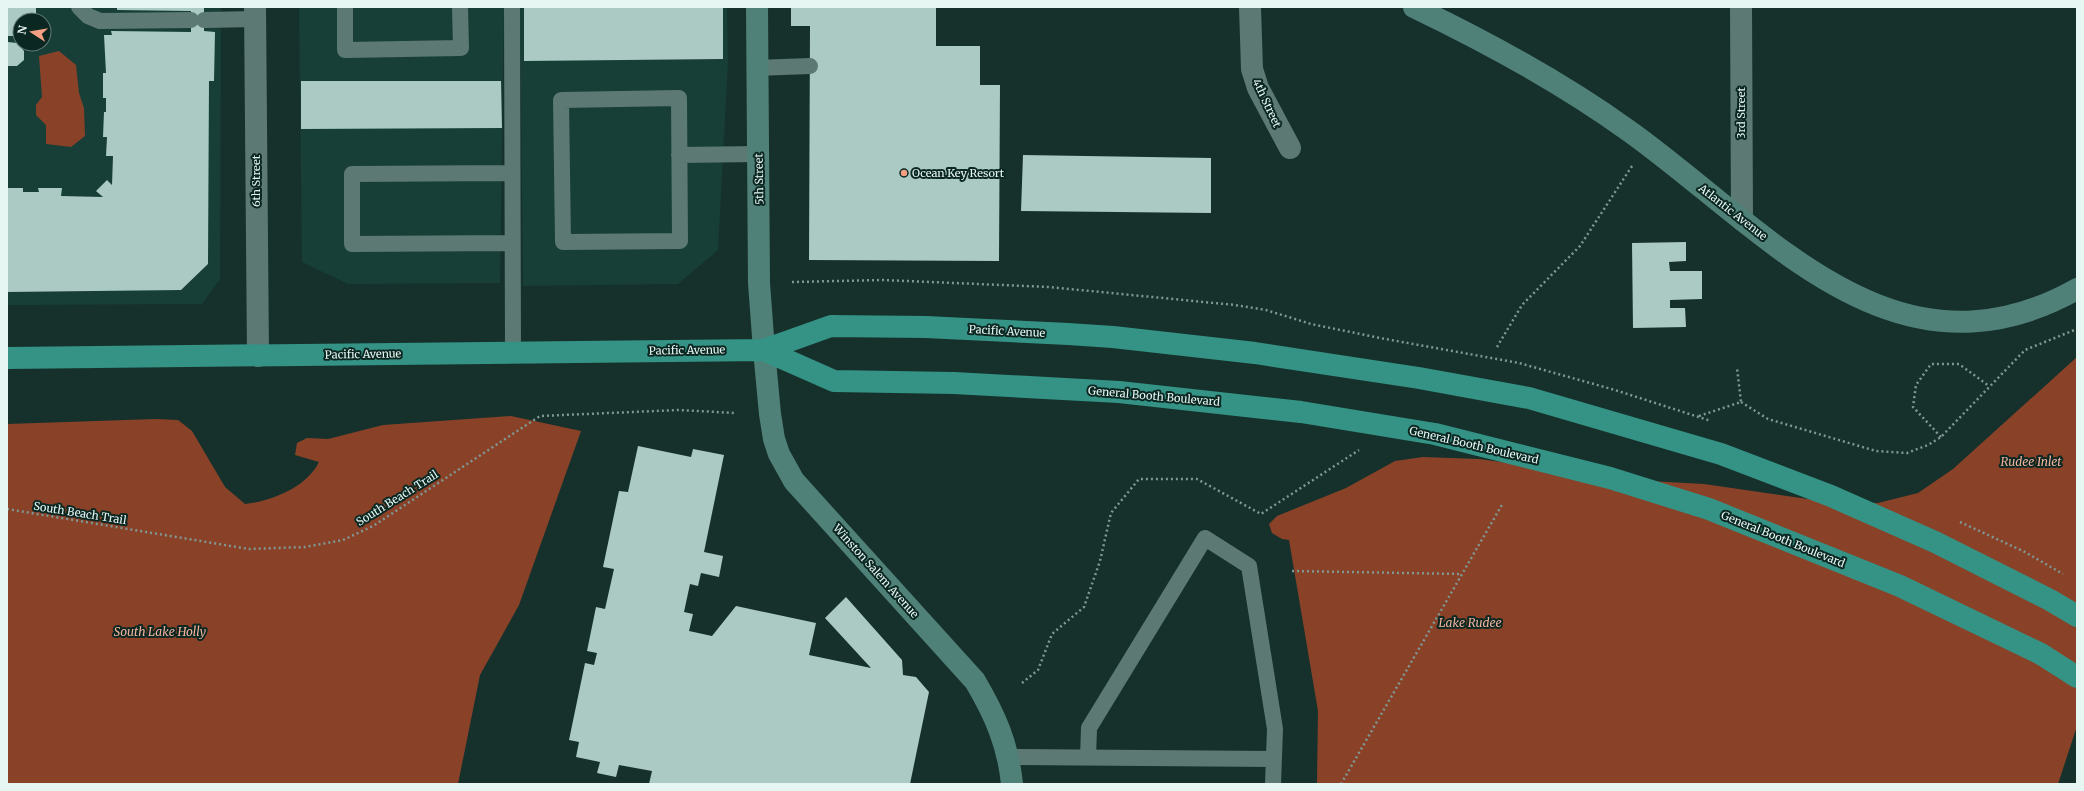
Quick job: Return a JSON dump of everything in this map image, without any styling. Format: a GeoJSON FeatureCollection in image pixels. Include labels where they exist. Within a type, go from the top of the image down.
{"type":"FeatureCollection","features":[{"type":"Feature","properties":{"kind":"highway","name":"Pacific Avenue"},"geometry":{"type":"LineString","coordinates":[[7,358],[764,350],[831,326],[919,327],[1113,337],[1255,353],[1361,369],[1529,398],[1721,454],[1831,496],[1935,542],[2050,600],[2077,616]]}},
{"type":"Feature","properties":{"kind":"highway","name":"General Booth Boulevard"},"geometry":{"type":"LineString","coordinates":[[764,350],[834,381],[954,383],[1064,388],[1175,398],[1301,412],[1435,434],[1610,478],[1709,509],[1900,586],[2041,654],[2077,677]]}},
{"type":"Feature","properties":{"kind":"street","name":"5th Street"},"geometry":{"type":"LineString","coordinates":[[757,7],[759,283],[764,350]]}},
{"type":"Feature","properties":{"kind":"street","name":"4th Street"},"geometry":{"type":"LineString","coordinates":[[1250,7],[1252,69],[1258,88],[1290,148]]}},
{"type":"Feature","properties":{"kind":"street","name":"Atlantic Avenue"},"geometry":{"type":"LineString","coordinates":[[1414,7],[1468,32],[1547,76],[1624,127],[1742,220],[1812,272],[1830,283],[1872,304],[1904,315],[1932,320],[1960,322],[1988,321],[2014,316],[2040,308],[2077,289]]}},
{"type":"Feature","properties":{"kind":"street","name":"3rd Street"},"geometry":{"type":"LineString","coordinates":[[1741,7],[1742,220]]}},
{"type":"Feature","properties":{"kind":"street","name":"6th Street"},"geometry":{"type":"LineString","coordinates":[[255,13],[258,356]]}},
{"type":"Feature","properties":{"kind":"street","name":"Winston Salem Avenue"},"geometry":{"type":"LineString","coordinates":[[764,350],[774,439],[779,454],[794,481],[975,681],[992,709],[1009,757],[1012,784]]}},
{"type":"Feature","properties":{"kind":"lane"},"geometry":{"type":"LineString","coordinates":[[79,7],[88,16],[100,21],[152,26],[255,13]]}},
{"type":"Feature","properties":{"kind":"lane"},"geometry":{"type":"LineString","coordinates":[[345,7],[345,50],[461,48],[460,7]]}},
{"type":"Feature","properties":{"kind":"lane"},"geometry":{"type":"LineString","coordinates":[[512,7],[513,352]]}},
{"type":"Feature","properties":{"kind":"lane"},"geometry":{"type":"LineString","coordinates":[[758,68],[810,66]]}},
{"type":"Feature","properties":{"kind":"lane"},"geometry":{"type":"LineString","coordinates":[[679,98],[679,155],[680,241],[563,242],[561,100],[679,98]]}},
{"type":"Feature","properties":{"kind":"lane"},"geometry":{"type":"LineString","coordinates":[[679,155],[758,154]]}},
{"type":"Feature","properties":{"kind":"lane"},"geometry":{"type":"LineString","coordinates":[[512,173],[352,174],[352,244],[512,243]]}},
{"type":"Feature","properties":{"kind":"lane"},"geometry":{"type":"LineString","coordinates":[[1088,758],[1089,728],[1205,538],[1249,566],[1275,729],[1273,784]]}},
{"type":"Feature","properties":{"kind":"lane"},"geometry":{"type":"LineString","coordinates":[[1009,757],[1274,759]]}},
{"type":"Feature","properties":{"kind":"path"},"geometry":{"type":"LineString","coordinates":[[1497,347],[1522,305],[1580,246],[1646,145]]}},
{"type":"Feature","properties":{"kind":"path"},"geometry":{"type":"LineString","coordinates":[[792,282],[883,280],[1049,287],[1126,294],[1266,310],[1311,324],[1380,338]]}},
{"type":"Feature","properties":{"kind":"path"},"geometry":{"type":"LineString","coordinates":[[1740,402],[1768,419],[1876,451],[1907,453],[1928,445],[1940,437],[2024,350],[2077,329]]}},
{"type":"Feature","properties":{"kind":"path"},"geometry":{"type":"LineString","coordinates":[[1940,437],[1913,407],[1916,384],[1931,364],[1959,364],[1990,386]]}},
{"type":"Feature","properties":{"kind":"path","name":"South Beach Trail"},"geometry":{"type":"LineString","coordinates":[[7,509],[249,549],[305,547],[343,540],[373,526],[540,416],[679,410],[735,413]]}},
{"type":"Feature","properties":{"kind":"path"},"geometry":{"type":"LineString","coordinates":[[1022,683],[1038,670],[1052,634],[1084,607],[1100,561],[1111,513],[1139,479],[1197,479],[1261,514],[1361,448]]}},
{"type":"Feature","properties":{"kind":"path"},"geometry":{"type":"LineString","coordinates":[[1341,784],[1503,503]]}},
{"type":"Feature","properties":{"kind":"path"},"geometry":{"type":"LineString","coordinates":[[1292,570],[1462,574]]}},
{"type":"Feature","properties":{"kind":"shaded area"},"geometry":{"type":"Polygon","coordinates":[[[7,7],[221,7],[220,279],[202,304],[7,305],[7,7]]]}},
{"type":"Feature","properties":{"kind":"shaded area"},"geometry":{"type":"Polygon","coordinates":[[[299,7],[504,7],[500,283],[348,284],[302,262],[299,7]]]}},
{"type":"Feature","properties":{"kind":"shaded area"},"geometry":{"type":"Polygon","coordinates":[[[520,7],[727,7],[728,61],[718,250],[678,284],[523,286],[520,7]]]}},
{"type":"Feature","properties":{"kind":"water"},"geometry":{"type":"Polygon","coordinates":[[[59,51],[76,65],[79,93],[84,108],[85,136],[71,147],[46,144],[46,125],[36,115],[36,105],[42,97],[39,56],[59,51]]]}},
{"type":"Feature","properties":{"kind":"water","name":"Lake Rudee"},"geometry":{"type":"Polygon","coordinates":[[[2077,357],[2077,726],[2058,784],[1317,784],[1318,711],[1289,540],[1282,539],[1272,533],[1269,524],[1277,516],[1346,488],[1395,461],[1423,457],[1479,459],[1631,480],[1704,484],[1843,504],[1878,503],[1918,493],[1953,469],[2077,357]]]}},
{"type":"Feature","properties":{"kind":"water","name":"South Lake Holly"},"geometry":{"type":"Polygon","coordinates":[[[511,416],[581,431],[519,605],[480,675],[458,784],[7,784],[7,424],[156,419],[178,420],[192,431],[225,487],[245,504],[266,500],[277,496],[288,491],[306,479],[319,462],[295,455],[297,443],[307,438],[328,439],[383,425],[511,416]]]}},
{"type":"Feature","properties":{"kind":"building"},"geometry":{"type":"Polygon","coordinates":[[[7,7],[36,7],[36,12],[12,12],[12,36],[7,36],[7,7]]]}},
{"type":"Feature","properties":{"kind":"building"},"geometry":{"type":"Polygon","coordinates":[[[117,7],[204,7],[204,31],[215,32],[214,81],[209,81],[208,264],[181,290],[7,292],[7,188],[23,188],[23,192],[39,192],[38,188],[62,188],[61,196],[103,197],[96,191],[107,180],[112,185],[113,156],[106,156],[107,137],[103,137],[104,112],[106,112],[106,98],[103,98],[103,73],[106,73],[104,35],[112,35],[111,31],[191,32],[191,11],[117,10],[117,7]]]}},
{"type":"Feature","properties":{"kind":"building"},"geometry":{"type":"Polygon","coordinates":[[[524,7],[723,7],[723,59],[524,61],[524,7]]]}},
{"type":"Feature","properties":{"kind":"building","name":"Ocean Key Resort"},"geometry":{"type":"Polygon","coordinates":[[[791,7],[936,7],[936,46],[980,46],[980,85],[1000,85],[999,261],[809,260],[810,26],[791,26],[791,7]]]}},
{"type":"Feature","properties":{"kind":"building"},"geometry":{"type":"Polygon","coordinates":[[[8,42],[12,42],[12,52],[24,52],[24,60],[17,66],[7,66],[8,42]]]}},
{"type":"Feature","properties":{"kind":"building"},"geometry":{"type":"Polygon","coordinates":[[[301,81],[501,81],[502,128],[301,129],[301,81]]]}},
{"type":"Feature","properties":{"kind":"building"},"geometry":{"type":"Polygon","coordinates":[[[1023,155],[1211,158],[1211,213],[1021,211],[1023,155]]]}},
{"type":"Feature","properties":{"kind":"building"},"geometry":{"type":"Polygon","coordinates":[[[1686,242],[1686,261],[1669,262],[1670,271],[1702,271],[1702,299],[1670,300],[1670,308],[1685,308],[1686,327],[1633,328],[1632,243],[1686,242]]]}},
{"type":"Feature","properties":{"kind":"building"},"geometry":{"type":"Polygon","coordinates":[[[638,446],[691,457],[693,449],[724,455],[704,552],[723,556],[719,577],[701,573],[698,586],[690,584],[684,612],[693,614],[689,631],[712,636],[736,606],[816,623],[809,655],[871,668],[825,618],[846,597],[902,660],[903,675],[916,677],[929,692],[910,784],[649,784],[652,771],[619,765],[616,777],[597,773],[600,762],[576,757],[579,742],[569,740],[585,663],[594,665],[597,653],[587,651],[596,607],[605,609],[614,569],[603,567],[619,491],[628,492],[638,446]]]}},
{"type":"Feature","properties":{"kind":"place","name":"Ocean Key Resort"},"geometry":{"type":"Point","coordinates":[904,173]}},
{"type":"Feature","properties":{"kind":"water label","name":"Rudee Inlet"},"geometry":{"type":"Point","coordinates":[2031,461]}}]}
